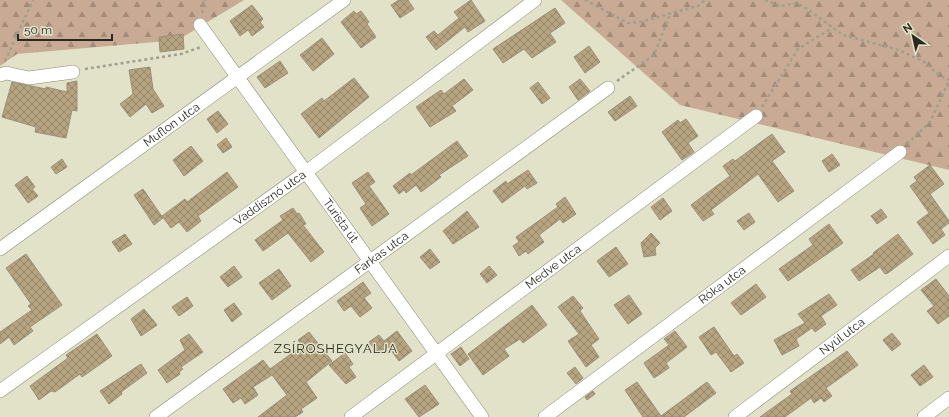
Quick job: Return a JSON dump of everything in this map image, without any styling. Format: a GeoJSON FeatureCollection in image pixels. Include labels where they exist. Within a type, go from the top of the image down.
{"type":"FeatureCollection","features":[{"type":"Feature","properties":{"kind":"street","name":"Muflon utca"},"geometry":{"type":"LineString","coordinates":[[0,249],[344,0]]}},
{"type":"Feature","properties":{"kind":"street","name":"Vaddisznó utca"},"geometry":{"type":"LineString","coordinates":[[0,391],[306,172],[536,0]]}},
{"type":"Feature","properties":{"kind":"street","name":"Turista út"},"geometry":{"type":"LineString","coordinates":[[200,25],[482,417]]}},
{"type":"Feature","properties":{"kind":"street"},"geometry":{"type":"LineString","coordinates":[[2,74],[29,78],[74,72]]}},
{"type":"Feature","properties":{"kind":"street","name":"Farkas utca"},"geometry":{"type":"LineString","coordinates":[[156,417],[608,88]]}},
{"type":"Feature","properties":{"kind":"street","name":"Medve utca"},"geometry":{"type":"LineString","coordinates":[[351,417],[756,116]]}},
{"type":"Feature","properties":{"kind":"street","name":"Róka utca"},"geometry":{"type":"LineString","coordinates":[[545,417],[900,152]]}},
{"type":"Feature","properties":{"kind":"street","name":"Nyúl utca"},"geometry":{"type":"LineString","coordinates":[[735,417],[949,256]]}},
{"type":"Feature","properties":{"kind":"street"},"geometry":{"type":"LineString","coordinates":[[924,417],[949,398]]}},
{"type":"Feature","properties":{"kind":"path"},"geometry":{"type":"LineString","coordinates":[[2,74],[6,56],[33,0]]}},
{"type":"Feature","properties":{"kind":"path"},"geometry":{"type":"LineString","coordinates":[[585,0],[628,23],[640,22],[698,6],[705,0]]}},
{"type":"Feature","properties":{"kind":"path"},"geometry":{"type":"LineString","coordinates":[[765,0],[780,6],[796,3],[803,6],[832,28],[844,35],[899,50],[924,62],[939,75],[949,81],[930,122],[900,152]]}},
{"type":"Feature","properties":{"kind":"path"},"geometry":{"type":"LineString","coordinates":[[608,88],[654,55],[670,14]]}},
{"type":"Feature","properties":{"kind":"path"},"geometry":{"type":"LineString","coordinates":[[756,116],[798,49],[832,28]]}},
{"type":"Feature","properties":{"kind":"path"},"geometry":{"type":"LineString","coordinates":[[74,72],[104,65],[181,54],[213,42]]}},
{"type":"Feature","properties":{"kind":"green space"},"geometry":{"type":"Polygon","coordinates":[[[0,0],[244,0],[178,40],[17,54],[0,66],[0,0]]]}},
{"type":"Feature","properties":{"kind":"green space"},"geometry":{"type":"Polygon","coordinates":[[[561,0],[949,0],[949,170],[680,105],[561,0]]]}},
{"type":"Feature","properties":{"kind":"building"},"geometry":{"type":"Polygon","coordinates":[[[399,0],[408,0],[414,9],[400,18],[391,5],[399,0]]]}},
{"type":"Feature","properties":{"kind":"building"},"geometry":{"type":"Polygon","coordinates":[[[471,0],[485,21],[468,32],[465,27],[436,50],[426,37],[434,31],[438,35],[459,18],[454,12],[471,0]]]}},
{"type":"Feature","properties":{"kind":"building"},"geometry":{"type":"Polygon","coordinates":[[[252,5],[263,19],[260,22],[264,27],[252,36],[248,30],[240,36],[230,21],[252,5]]]}},
{"type":"Feature","properties":{"kind":"building"},"geometry":{"type":"Polygon","coordinates":[[[555,8],[565,23],[550,33],[556,42],[532,58],[524,49],[503,63],[493,49],[555,8]]]}},
{"type":"Feature","properties":{"kind":"building"},"geometry":{"type":"Polygon","coordinates":[[[354,11],[356,14],[361,11],[369,22],[367,24],[376,37],[361,48],[341,22],[354,11]]]}},
{"type":"Feature","properties":{"kind":"building"},"geometry":{"type":"Polygon","coordinates":[[[183,34],[184,49],[160,52],[159,37],[183,34]]]}},
{"type":"Feature","properties":{"kind":"building"},"geometry":{"type":"Polygon","coordinates":[[[322,38],[334,54],[313,71],[300,55],[322,38]]]}},
{"type":"Feature","properties":{"kind":"building"},"geometry":{"type":"Polygon","coordinates":[[[589,46],[600,62],[585,73],[574,57],[589,46]]]}},
{"type":"Feature","properties":{"kind":"building"},"geometry":{"type":"Polygon","coordinates":[[[280,61],[288,73],[265,88],[257,77],[280,61]]]}},
{"type":"Feature","properties":{"kind":"building"},"geometry":{"type":"Polygon","coordinates":[[[150,67],[153,89],[164,106],[152,113],[146,104],[130,117],[120,104],[133,94],[129,70],[150,67]]]}},
{"type":"Feature","properties":{"kind":"building"},"geometry":{"type":"Polygon","coordinates":[[[354,78],[369,97],[319,138],[301,114],[322,98],[324,101],[354,78]]]}},
{"type":"Feature","properties":{"kind":"building"},"geometry":{"type":"Polygon","coordinates":[[[464,79],[473,90],[452,106],[456,111],[430,127],[416,107],[441,90],[444,94],[464,79]]]}},
{"type":"Feature","properties":{"kind":"building"},"geometry":{"type":"Polygon","coordinates":[[[580,79],[590,91],[578,100],[569,87],[580,79]]]}},
{"type":"Feature","properties":{"kind":"building"},"geometry":{"type":"Polygon","coordinates":[[[77,81],[77,111],[72,110],[66,138],[35,132],[36,127],[2,117],[12,82],[67,92],[67,83],[77,81]]]}},
{"type":"Feature","properties":{"kind":"building"},"geometry":{"type":"Polygon","coordinates":[[[538,82],[550,98],[542,104],[530,88],[538,82]]]}},
{"type":"Feature","properties":{"kind":"building"},"geometry":{"type":"Polygon","coordinates":[[[630,96],[637,106],[615,121],[608,112],[630,96]]]}},
{"type":"Feature","properties":{"kind":"building"},"geometry":{"type":"Polygon","coordinates":[[[218,111],[228,124],[217,133],[207,119],[218,111]]]}},
{"type":"Feature","properties":{"kind":"building"},"geometry":{"type":"Polygon","coordinates":[[[686,119],[698,136],[688,143],[694,152],[682,160],[662,132],[678,120],[680,123],[686,119]]]}},
{"type":"Feature","properties":{"kind":"building"},"geometry":{"type":"Polygon","coordinates":[[[772,134],[785,152],[772,161],[794,191],[778,202],[758,174],[711,210],[714,214],[703,221],[691,205],[730,176],[723,166],[733,159],[735,161],[772,134]]]}},
{"type":"Feature","properties":{"kind":"building"},"geometry":{"type":"Polygon","coordinates":[[[226,138],[232,147],[223,153],[217,145],[226,138]]]}},
{"type":"Feature","properties":{"kind":"building"},"geometry":{"type":"Polygon","coordinates":[[[457,141],[468,156],[439,175],[441,177],[421,192],[416,185],[406,193],[404,190],[399,194],[393,186],[410,173],[411,175],[457,141]]]}},
{"type":"Feature","properties":{"kind":"building"},"geometry":{"type":"Polygon","coordinates":[[[191,146],[203,161],[184,176],[173,160],[191,146]]]}},
{"type":"Feature","properties":{"kind":"building"},"geometry":{"type":"Polygon","coordinates":[[[832,154],[840,165],[829,172],[822,161],[832,154]]]}},
{"type":"Feature","properties":{"kind":"building"},"geometry":{"type":"Polygon","coordinates":[[[62,159],[67,167],[56,174],[51,167],[62,159]]]}},
{"type":"Feature","properties":{"kind":"building"},"geometry":{"type":"Polygon","coordinates":[[[930,165],[944,184],[930,194],[949,221],[949,223],[941,229],[945,235],[933,244],[917,222],[929,213],[910,186],[917,181],[914,177],[930,165]]]}},
{"type":"Feature","properties":{"kind":"building"},"geometry":{"type":"Polygon","coordinates":[[[528,170],[537,183],[527,189],[525,186],[502,203],[493,191],[506,181],[507,184],[528,170]]]}},
{"type":"Feature","properties":{"kind":"building"},"geometry":{"type":"Polygon","coordinates":[[[227,172],[238,187],[198,216],[201,221],[187,232],[179,222],[171,228],[162,216],[185,199],[187,202],[227,172]]]}},
{"type":"Feature","properties":{"kind":"building"},"geometry":{"type":"Polygon","coordinates":[[[368,172],[375,182],[369,186],[389,214],[372,226],[360,208],[366,204],[352,183],[368,172]]]}},
{"type":"Feature","properties":{"kind":"building"},"geometry":{"type":"Polygon","coordinates":[[[27,176],[35,187],[32,189],[38,196],[28,203],[15,185],[27,176]]]}},
{"type":"Feature","properties":{"kind":"building"},"geometry":{"type":"Polygon","coordinates":[[[143,189],[163,218],[154,225],[134,195],[143,189]]]}},
{"type":"Feature","properties":{"kind":"building"},"geometry":{"type":"Polygon","coordinates":[[[565,197],[576,214],[563,223],[560,219],[539,235],[544,242],[528,254],[526,251],[519,256],[513,246],[519,242],[516,237],[558,207],[556,204],[565,197]]]}},
{"type":"Feature","properties":{"kind":"building"},"geometry":{"type":"Polygon","coordinates":[[[663,198],[672,211],[660,220],[651,207],[663,198]]]}},
{"type":"Feature","properties":{"kind":"building"},"geometry":{"type":"Polygon","coordinates":[[[293,208],[297,214],[299,213],[306,224],[303,225],[324,252],[311,262],[288,233],[263,251],[255,240],[283,220],[280,216],[293,208]]]}},
{"type":"Feature","properties":{"kind":"building"},"geometry":{"type":"Polygon","coordinates":[[[881,209],[887,217],[877,224],[871,216],[881,209]]]}},
{"type":"Feature","properties":{"kind":"building"},"geometry":{"type":"Polygon","coordinates":[[[467,211],[479,227],[453,244],[443,231],[467,211]]]}},
{"type":"Feature","properties":{"kind":"building"},"geometry":{"type":"Polygon","coordinates":[[[749,213],[755,222],[744,230],[737,221],[749,213]]]}},
{"type":"Feature","properties":{"kind":"building"},"geometry":{"type":"Polygon","coordinates":[[[829,224],[843,243],[788,281],[779,269],[813,245],[809,239],[829,224]]]}},
{"type":"Feature","properties":{"kind":"building"},"geometry":{"type":"Polygon","coordinates":[[[651,233],[660,243],[655,248],[656,255],[644,257],[641,243],[651,233]]]}},
{"type":"Feature","properties":{"kind":"building"},"geometry":{"type":"Polygon","coordinates":[[[125,234],[132,244],[119,252],[112,242],[125,234]]]}},
{"type":"Feature","properties":{"kind":"building"},"geometry":{"type":"Polygon","coordinates":[[[898,234],[913,254],[888,273],[885,274],[880,267],[859,281],[851,270],[874,254],[873,253],[898,234]]]}},
{"type":"Feature","properties":{"kind":"building"},"geometry":{"type":"Polygon","coordinates":[[[616,247],[628,264],[609,277],[597,261],[616,247]]]}},
{"type":"Feature","properties":{"kind":"building"},"geometry":{"type":"Polygon","coordinates":[[[430,249],[440,262],[430,269],[420,257],[430,249]]]}},
{"type":"Feature","properties":{"kind":"building"},"geometry":{"type":"Polygon","coordinates":[[[26,254],[62,305],[30,327],[33,331],[14,345],[9,337],[0,344],[0,332],[32,310],[28,306],[31,304],[6,268],[26,254]]]}},
{"type":"Feature","properties":{"kind":"building"},"geometry":{"type":"Polygon","coordinates":[[[234,266],[242,277],[228,287],[220,277],[234,266]]]}},
{"type":"Feature","properties":{"kind":"building"},"geometry":{"type":"Polygon","coordinates":[[[489,266],[497,275],[487,283],[480,274],[489,266]]]}},
{"type":"Feature","properties":{"kind":"building"},"geometry":{"type":"Polygon","coordinates":[[[279,269],[291,286],[272,300],[259,283],[279,269]]]}},
{"type":"Feature","properties":{"kind":"building"},"geometry":{"type":"Polygon","coordinates":[[[936,279],[949,296],[949,316],[938,324],[927,311],[934,306],[921,290],[936,279]]]}},
{"type":"Feature","properties":{"kind":"building"},"geometry":{"type":"Polygon","coordinates":[[[363,282],[371,293],[364,298],[372,308],[360,317],[351,306],[344,311],[337,301],[363,282]]]}},
{"type":"Feature","properties":{"kind":"building"},"geometry":{"type":"Polygon","coordinates":[[[756,284],[766,297],[741,315],[731,303],[756,284]]]}},
{"type":"Feature","properties":{"kind":"building"},"geometry":{"type":"Polygon","coordinates":[[[829,294],[837,305],[821,316],[826,324],[815,332],[812,328],[796,339],[799,346],[782,355],[774,340],[805,323],[798,314],[829,294]]]}},
{"type":"Feature","properties":{"kind":"building"},"geometry":{"type":"Polygon","coordinates":[[[629,295],[642,314],[628,324],[614,305],[629,295]]]}},
{"type":"Feature","properties":{"kind":"building"},"geometry":{"type":"Polygon","coordinates":[[[573,296],[583,308],[580,311],[599,339],[591,345],[599,357],[586,367],[568,341],[579,334],[558,307],[573,296]]]}},
{"type":"Feature","properties":{"kind":"building"},"geometry":{"type":"Polygon","coordinates":[[[187,297],[193,306],[179,316],[172,307],[187,297]]]}},
{"type":"Feature","properties":{"kind":"building"},"geometry":{"type":"Polygon","coordinates":[[[234,303],[242,314],[232,322],[224,310],[234,303]]]}},
{"type":"Feature","properties":{"kind":"building"},"geometry":{"type":"Polygon","coordinates":[[[532,305],[547,325],[523,343],[520,339],[504,349],[509,356],[483,375],[468,354],[532,305]]]}},
{"type":"Feature","properties":{"kind":"building"},"geometry":{"type":"Polygon","coordinates":[[[144,309],[157,325],[141,336],[131,319],[144,309]]]}},
{"type":"Feature","properties":{"kind":"building"},"geometry":{"type":"Polygon","coordinates":[[[714,327],[734,356],[737,354],[744,363],[731,372],[716,352],[711,355],[699,337],[714,327]]]}},
{"type":"Feature","properties":{"kind":"building"},"geometry":{"type":"Polygon","coordinates":[[[397,331],[412,351],[399,361],[384,341],[397,331]]]}},
{"type":"Feature","properties":{"kind":"building"},"geometry":{"type":"Polygon","coordinates":[[[675,331],[687,347],[666,363],[669,368],[654,378],[644,363],[669,345],[664,339],[675,331]]]}},
{"type":"Feature","properties":{"kind":"building"},"geometry":{"type":"Polygon","coordinates":[[[309,332],[332,361],[306,382],[317,398],[301,409],[303,412],[295,417],[258,417],[287,395],[272,375],[253,387],[258,395],[245,404],[241,398],[233,403],[223,389],[263,360],[270,369],[302,346],[298,340],[309,332]]]}},
{"type":"Feature","properties":{"kind":"building"},"geometry":{"type":"Polygon","coordinates":[[[892,333],[901,344],[892,351],[883,340],[892,333]]]}},
{"type":"Feature","properties":{"kind":"building"},"geometry":{"type":"Polygon","coordinates":[[[97,334],[112,356],[82,377],[80,374],[55,392],[51,391],[39,400],[30,386],[68,358],[66,355],[97,334]]]}},
{"type":"Feature","properties":{"kind":"building"},"geometry":{"type":"Polygon","coordinates":[[[189,334],[203,352],[181,367],[183,369],[179,372],[180,374],[167,383],[158,370],[185,350],[180,340],[189,334]]]}},
{"type":"Feature","properties":{"kind":"building"},"geometry":{"type":"Polygon","coordinates":[[[379,335],[388,346],[378,354],[369,342],[379,335]]]}},
{"type":"Feature","properties":{"kind":"building"},"geometry":{"type":"Polygon","coordinates":[[[461,347],[469,359],[460,366],[451,354],[461,347]]]}},
{"type":"Feature","properties":{"kind":"building"},"geometry":{"type":"Polygon","coordinates":[[[847,351],[858,365],[826,388],[832,396],[824,402],[821,398],[814,403],[811,398],[785,417],[760,417],[792,394],[790,391],[847,351]]]}},
{"type":"Feature","properties":{"kind":"building"},"geometry":{"type":"Polygon","coordinates":[[[345,353],[353,364],[349,367],[356,377],[346,384],[329,365],[345,353]]]}},
{"type":"Feature","properties":{"kind":"building"},"geometry":{"type":"Polygon","coordinates":[[[141,364],[147,373],[121,392],[122,394],[109,404],[100,391],[141,364]]]}},
{"type":"Feature","properties":{"kind":"building"},"geometry":{"type":"Polygon","coordinates":[[[924,365],[933,377],[920,386],[911,375],[924,365]]]}},
{"type":"Feature","properties":{"kind":"building"},"geometry":{"type":"Polygon","coordinates":[[[575,367],[583,378],[576,384],[567,373],[575,367]]]}},
{"type":"Feature","properties":{"kind":"building"},"geometry":{"type":"Polygon","coordinates":[[[637,382],[661,416],[707,382],[716,393],[684,417],[643,417],[625,390],[637,382]]]}},
{"type":"Feature","properties":{"kind":"building"},"geometry":{"type":"Polygon","coordinates":[[[425,385],[439,404],[419,417],[405,399],[425,385]]]}},
{"type":"Feature","properties":{"kind":"building"},"geometry":{"type":"Polygon","coordinates":[[[593,391],[595,394],[587,400],[585,397],[593,391]]]}},
{"type":"Feature","properties":{"kind":"district","name":"ZSÍROSHEGYALJA"},"geometry":{"type":"Point","coordinates":[336,348]}}]}
